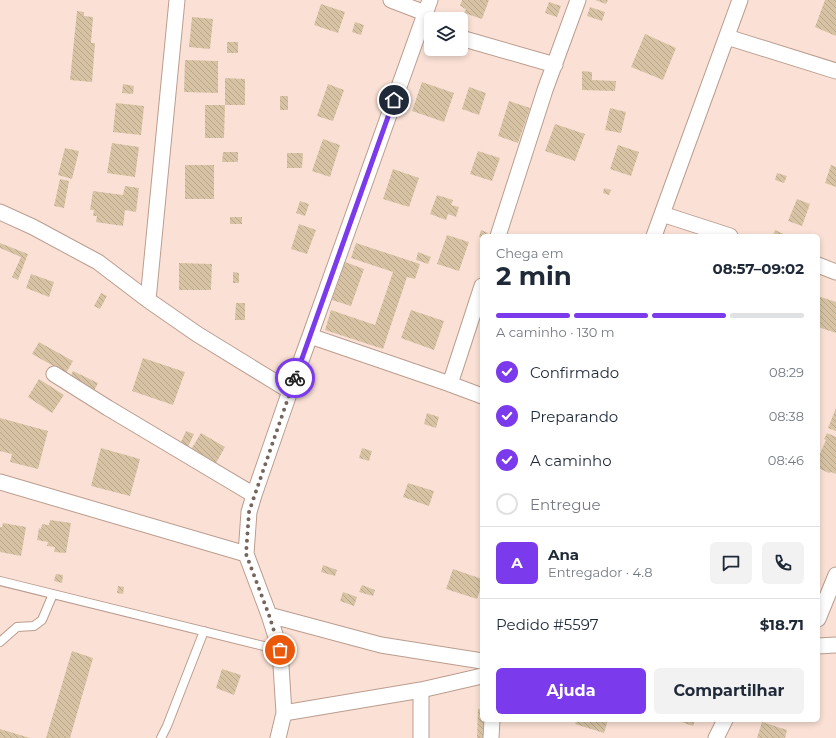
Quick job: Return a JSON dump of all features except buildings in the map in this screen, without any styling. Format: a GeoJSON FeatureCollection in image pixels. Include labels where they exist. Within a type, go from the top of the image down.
{"type":"FeatureCollection","features":[{"type":"Feature","properties":{"kind":"street"},"geometry":{"type":"LineString","coordinates":[[148,300],[177,0]]}},
{"type":"Feature","properties":{"kind":"street"},"geometry":{"type":"LineString","coordinates":[[391,0],[424,16]]}},
{"type":"Feature","properties":{"kind":"street"},"geometry":{"type":"LineString","coordinates":[[499,234],[546,90],[578,0]]}},
{"type":"Feature","properties":{"kind":"street"},"geometry":{"type":"LineString","coordinates":[[655,234],[740,0]]}},
{"type":"Feature","properties":{"kind":"street"},"geometry":{"type":"LineString","coordinates":[[278,738],[284,713],[280,650],[269,615],[246,554],[249,512],[290,391],[424,22]]}},
{"type":"Feature","properties":{"kind":"street"},"geometry":{"type":"LineString","coordinates":[[727,37],[836,71]]}},
{"type":"Feature","properties":{"kind":"street"},"geometry":{"type":"LineString","coordinates":[[468,40],[555,65]]}},
{"type":"Feature","properties":{"kind":"street"},"geometry":{"type":"LineString","coordinates":[[0,212],[33,227],[98,262],[148,300],[197,334],[290,391]]}},
{"type":"Feature","properties":{"kind":"street"},"geometry":{"type":"LineString","coordinates":[[662,214],[724,234]]}},
{"type":"Feature","properties":{"kind":"street"},"geometry":{"type":"LineString","coordinates":[[820,266],[836,272]]}},
{"type":"Feature","properties":{"kind":"street"},"geometry":{"type":"LineString","coordinates":[[450,384],[480,292]]}},
{"type":"Feature","properties":{"kind":"street"},"geometry":{"type":"LineString","coordinates":[[310,336],[480,395]]}},
{"type":"Feature","properties":{"kind":"street"},"geometry":{"type":"LineString","coordinates":[[54,374],[254,495]]}},
{"type":"Feature","properties":{"kind":"street"},"geometry":{"type":"LineString","coordinates":[[0,482],[246,554]]}},
{"type":"Feature","properties":{"kind":"street"},"geometry":{"type":"LineString","coordinates":[[820,614],[836,575]]}},
{"type":"Feature","properties":{"kind":"street"},"geometry":{"type":"LineString","coordinates":[[269,615],[381,645],[480,661]]}},
{"type":"Feature","properties":{"kind":"street"},"geometry":{"type":"LineString","coordinates":[[820,646],[836,645]]}},
{"type":"Feature","properties":{"kind":"street"},"geometry":{"type":"LineString","coordinates":[[284,713],[421,690],[480,676]]}},
{"type":"Feature","properties":{"kind":"street"},"geometry":{"type":"LineString","coordinates":[[421,690],[421,738]]}},
{"type":"Feature","properties":{"kind":"street"},"geometry":{"type":"LineString","coordinates":[[491,738],[492,722]]}},
{"type":"Feature","properties":{"kind":"street"},"geometry":{"type":"LineString","coordinates":[[716,738],[724,722]]}},
{"type":"Feature","properties":{"kind":"lane"},"geometry":{"type":"LineString","coordinates":[[0,582],[280,650]]}},
{"type":"Feature","properties":{"kind":"lane"},"geometry":{"type":"LineString","coordinates":[[0,642],[17,627],[34,626],[42,620],[53,594]]}},
{"type":"Feature","properties":{"kind":"lane"},"geometry":{"type":"LineString","coordinates":[[161,738],[204,631]]}},
{"type":"Feature","properties":{"kind":"way so far"},"geometry":{"type":"LineString","coordinates":[[280,650],[269,615],[246,554],[249,512],[295,378]]}},
{"type":"Feature","properties":{"kind":"route"},"geometry":{"type":"LineString","coordinates":[[295,378],[394,100]]}}]}
